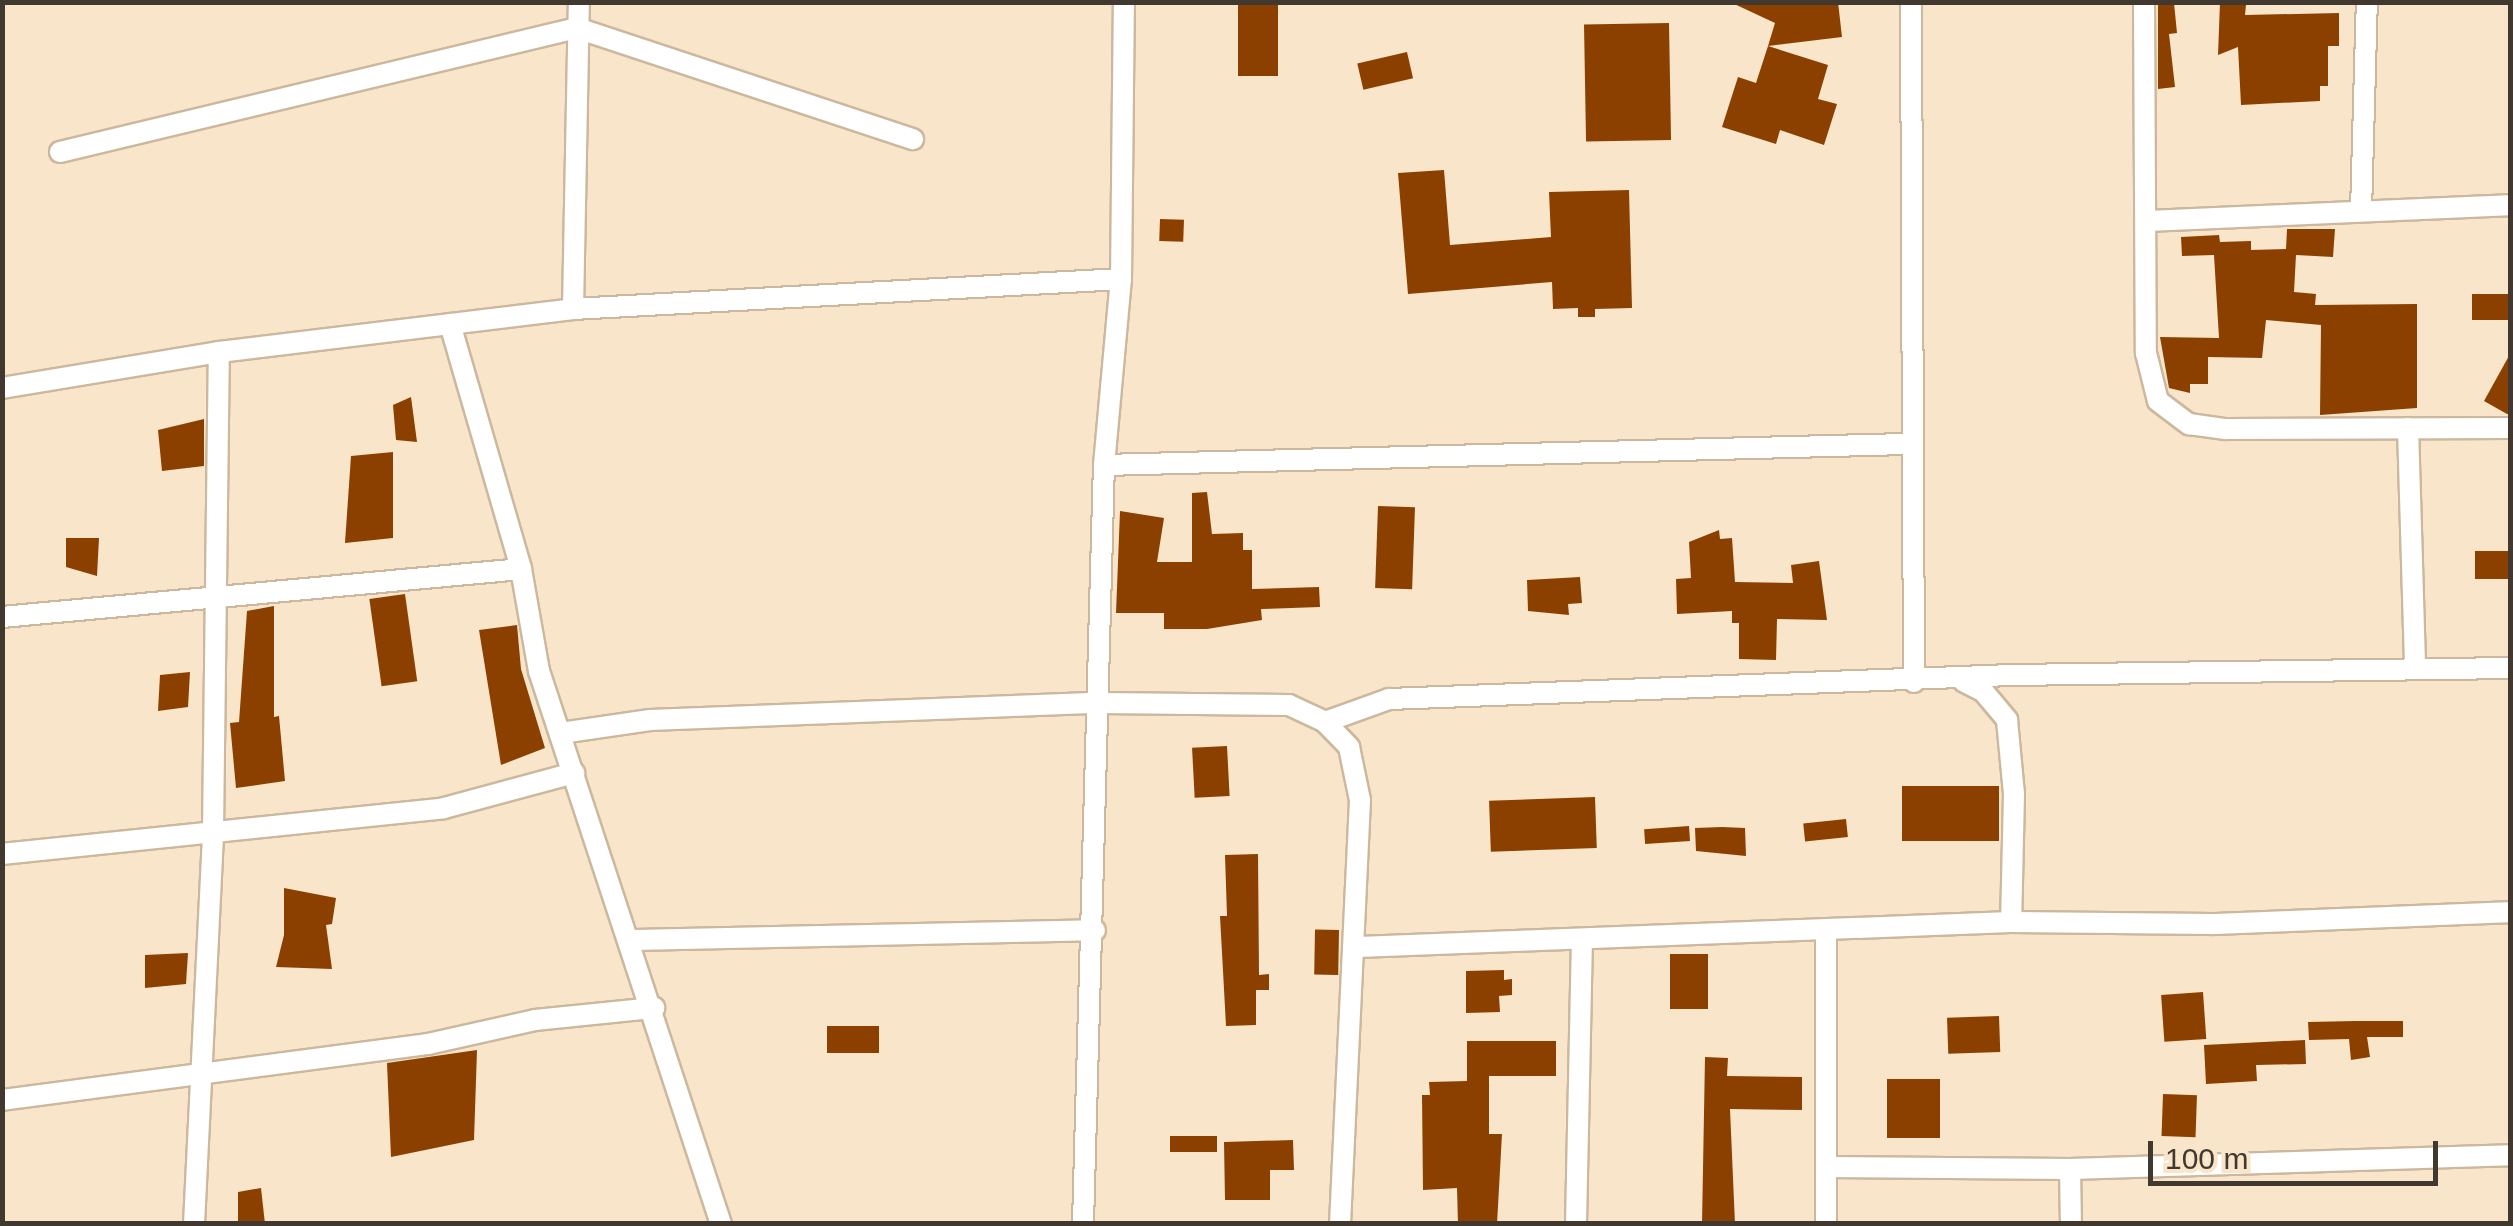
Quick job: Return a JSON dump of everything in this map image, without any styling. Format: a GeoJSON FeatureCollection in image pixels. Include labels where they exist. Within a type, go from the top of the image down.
{"type":"FeatureCollection","features":[{"type":"Feature","properties":{"kind":"street"},"geometry":{"type":"LineString","coordinates":[[572,309],[579,2]]}},
{"type":"Feature","properties":{"kind":"street"},"geometry":{"type":"LineString","coordinates":[[1082,1224],[1095,930],[1096,703],[1104,464],[1121,279],[1124,2]]}},
{"type":"Feature","properties":{"kind":"street"},"geometry":{"type":"LineString","coordinates":[[1911,2],[1908,444],[1914,682]]}},
{"type":"Feature","properties":{"kind":"street"},"geometry":{"type":"LineString","coordinates":[[2144,2],[2146,353],[2158,401],[2189,424],[2226,429],[2510,428]]}},
{"type":"Feature","properties":{"kind":"street"},"geometry":{"type":"LineString","coordinates":[[2361,211],[2367,2]]}},
{"type":"Feature","properties":{"kind":"street"},"geometry":{"type":"LineString","coordinates":[[60,152],[577,28],[913,139]]}},
{"type":"Feature","properties":{"kind":"street"},"geometry":{"type":"LineString","coordinates":[[2146,221],[2510,205]]}},
{"type":"Feature","properties":{"kind":"street"},"geometry":{"type":"LineString","coordinates":[[2,388],[220,352],[572,309],[1121,279]]}},
{"type":"Feature","properties":{"kind":"street"},"geometry":{"type":"LineString","coordinates":[[450,324],[520,569],[539,671],[632,940],[721,1224]]}},
{"type":"Feature","properties":{"kind":"street"},"geometry":{"type":"LineString","coordinates":[[194,1224],[197,1076],[213,831],[220,352]]}},
{"type":"Feature","properties":{"kind":"street"},"geometry":{"type":"LineString","coordinates":[[2408,428],[2415,670]]}},
{"type":"Feature","properties":{"kind":"street"},"geometry":{"type":"LineString","coordinates":[[1104,464],[1908,444]]}},
{"type":"Feature","properties":{"kind":"street"},"geometry":{"type":"LineString","coordinates":[[2,617],[520,569]]}},
{"type":"Feature","properties":{"kind":"street"},"geometry":{"type":"LineString","coordinates":[[1325,722],[1389,699],[2510,668]]}},
{"type":"Feature","properties":{"kind":"street"},"geometry":{"type":"LineString","coordinates":[[1962,681],[1983,690],[2006,720],[2014,794],[2011,922]]}},
{"type":"Feature","properties":{"kind":"street"},"geometry":{"type":"LineString","coordinates":[[562,733],[650,720],[1096,703],[1289,705],[1325,722],[1350,747],[1360,800],[1358,947],[1340,1224]]}},
{"type":"Feature","properties":{"kind":"street"},"geometry":{"type":"LineString","coordinates":[[2,854],[444,808],[574,773]]}},
{"type":"Feature","properties":{"kind":"street"},"geometry":{"type":"LineString","coordinates":[[1358,947],[1826,933],[2011,922],[2213,924],[2510,912]]}},
{"type":"Feature","properties":{"kind":"street"},"geometry":{"type":"LineString","coordinates":[[632,940],[1095,930]]}},
{"type":"Feature","properties":{"kind":"street"},"geometry":{"type":"LineString","coordinates":[[1826,933],[1826,1224]]}},
{"type":"Feature","properties":{"kind":"street"},"geometry":{"type":"LineString","coordinates":[[1576,1224],[1582,942]]}},
{"type":"Feature","properties":{"kind":"street"},"geometry":{"type":"LineString","coordinates":[[2,1100],[428,1044],[535,1020],[654,1008]]}},
{"type":"Feature","properties":{"kind":"street"},"geometry":{"type":"LineString","coordinates":[[1827,1167],[2070,1169],[2510,1155]]}},
{"type":"Feature","properties":{"kind":"street"},"geometry":{"type":"LineString","coordinates":[[2070,1169],[2070,1224]]}},
{"type":"Feature","properties":{"kind":"building"},"geometry":{"type":"Polygon","coordinates":[[[1238,2],[1278,2],[1278,76],[1238,76],[1238,2]]]}},
{"type":"Feature","properties":{"kind":"building"},"geometry":{"type":"Polygon","coordinates":[[[1730,2],[1838,2],[1842,37],[1768,46],[1775,23],[1730,2]]]}},
{"type":"Feature","properties":{"kind":"building"},"geometry":{"type":"Polygon","coordinates":[[[2220,2],[2246,5],[2245,15],[2339,13],[2339,46],[2328,46],[2328,86],[2320,86],[2320,101],[2241,105],[2238,47],[2218,55],[2220,2]]]}},
{"type":"Feature","properties":{"kind":"building"},"geometry":{"type":"Polygon","coordinates":[[[2174,3],[2177,33],[2169,34],[2175,87],[2158,89],[2158,5],[2174,3]]]}},
{"type":"Feature","properties":{"kind":"building"},"geometry":{"type":"Polygon","coordinates":[[[1669,23],[1671,140],[1586,141],[1584,24],[1669,23]]]}},
{"type":"Feature","properties":{"kind":"building"},"geometry":{"type":"Polygon","coordinates":[[[1768,46],[1828,65],[1818,99],[1837,104],[1824,145],[1780,130],[1776,144],[1722,127],[1738,77],[1756,83],[1768,46]]]}},
{"type":"Feature","properties":{"kind":"building"},"geometry":{"type":"Polygon","coordinates":[[[1407,52],[1413,78],[1363,90],[1357,63],[1407,52]]]}},
{"type":"Feature","properties":{"kind":"building"},"geometry":{"type":"Polygon","coordinates":[[[1444,170],[1450,245],[1551,237],[1549,192],[1629,190],[1632,308],[1595,309],[1595,317],[1578,317],[1578,308],[1553,309],[1552,282],[1408,294],[1398,173],[1444,170]]]}},
{"type":"Feature","properties":{"kind":"building"},"geometry":{"type":"Polygon","coordinates":[[[1160,219],[1184,220],[1183,242],[1159,241],[1160,219]]]}},
{"type":"Feature","properties":{"kind":"building"},"geometry":{"type":"Polygon","coordinates":[[[2287,229],[2335,229],[2333,257],[2296,255],[2294,292],[2316,294],[2315,305],[2417,304],[2417,408],[2320,415],[2321,325],[2266,320],[2262,358],[2208,357],[2208,384],[2190,384],[2190,393],[2169,388],[2160,337],[2219,338],[2214,255],[2182,256],[2181,237],[2219,235],[2220,242],[2251,241],[2251,250],[2286,249],[2287,229]]]}},
{"type":"Feature","properties":{"kind":"building"},"geometry":{"type":"Polygon","coordinates":[[[2472,294],[2510,294],[2510,320],[2472,320],[2472,294]]]}},
{"type":"Feature","properties":{"kind":"building"},"geometry":{"type":"Polygon","coordinates":[[[2510,354],[2510,414],[2507,414],[2484,401],[2510,354]]]}},
{"type":"Feature","properties":{"kind":"building"},"geometry":{"type":"Polygon","coordinates":[[[411,397],[417,442],[396,440],[393,405],[411,397]]]}},
{"type":"Feature","properties":{"kind":"building"},"geometry":{"type":"Polygon","coordinates":[[[204,419],[204,466],[162,471],[158,430],[204,419]]]}},
{"type":"Feature","properties":{"kind":"building"},"geometry":{"type":"Polygon","coordinates":[[[393,452],[393,538],[345,543],[351,456],[393,452]]]}},
{"type":"Feature","properties":{"kind":"building"},"geometry":{"type":"Polygon","coordinates":[[[1207,492],[1212,534],[1243,533],[1243,550],[1252,550],[1252,589],[1319,587],[1320,607],[1261,609],[1262,620],[1207,629],[1164,629],[1164,613],[1116,613],[1120,511],[1164,518],[1157,562],[1192,562],[1192,493],[1207,492]]]}},
{"type":"Feature","properties":{"kind":"building"},"geometry":{"type":"Polygon","coordinates":[[[1378,506],[1415,507],[1412,589],[1375,588],[1378,506]]]}},
{"type":"Feature","properties":{"kind":"building"},"geometry":{"type":"Polygon","coordinates":[[[1719,530],[1720,539],[1732,538],[1735,582],[1793,583],[1791,565],[1819,561],[1827,620],[1777,619],[1776,660],[1739,659],[1739,623],[1732,623],[1732,611],[1677,614],[1676,579],[1691,578],[1689,542],[1719,530]]]}},
{"type":"Feature","properties":{"kind":"building"},"geometry":{"type":"Polygon","coordinates":[[[66,538],[99,538],[97,576],[66,567],[66,538]]]}},
{"type":"Feature","properties":{"kind":"building"},"geometry":{"type":"Polygon","coordinates":[[[2475,551],[2510,551],[2510,579],[2475,579],[2475,551]]]}},
{"type":"Feature","properties":{"kind":"building"},"geometry":{"type":"Polygon","coordinates":[[[1580,577],[1582,603],[1568,604],[1569,615],[1528,611],[1527,580],[1580,577]]]}},
{"type":"Feature","properties":{"kind":"building"},"geometry":{"type":"Polygon","coordinates":[[[405,594],[417,681],[382,686],[369,599],[405,594]]]}},
{"type":"Feature","properties":{"kind":"building"},"geometry":{"type":"Polygon","coordinates":[[[274,606],[274,717],[279,716],[285,781],[236,788],[230,723],[239,722],[247,611],[274,606]]]}},
{"type":"Feature","properties":{"kind":"building"},"geometry":{"type":"Polygon","coordinates":[[[517,625],[521,669],[545,748],[501,765],[479,630],[517,625]]]}},
{"type":"Feature","properties":{"kind":"building"},"geometry":{"type":"Polygon","coordinates":[[[190,672],[188,707],[158,711],[160,675],[190,672]]]}},
{"type":"Feature","properties":{"kind":"building"},"geometry":{"type":"Polygon","coordinates":[[[1227,746],[1230,796],[1195,798],[1192,748],[1227,746]]]}},
{"type":"Feature","properties":{"kind":"building"},"geometry":{"type":"Polygon","coordinates":[[[1902,786],[1999,786],[1999,841],[1902,841],[1902,786]]]}},
{"type":"Feature","properties":{"kind":"building"},"geometry":{"type":"Polygon","coordinates":[[[1595,797],[1597,848],[1491,852],[1489,801],[1595,797]]]}},
{"type":"Feature","properties":{"kind":"building"},"geometry":{"type":"Polygon","coordinates":[[[1846,819],[1848,837],[1805,841],[1803,823],[1846,819]]]}},
{"type":"Feature","properties":{"kind":"building"},"geometry":{"type":"Polygon","coordinates":[[[1689,826],[1690,841],[1645,844],[1644,829],[1689,826]]]}},
{"type":"Feature","properties":{"kind":"building"},"geometry":{"type":"Polygon","coordinates":[[[1695,828],[1745,828],[1746,856],[1696,851],[1695,828]]]}},
{"type":"Feature","properties":{"kind":"building"},"geometry":{"type":"Polygon","coordinates":[[[1258,854],[1259,975],[1269,974],[1269,990],[1256,990],[1256,1025],[1226,1026],[1220,916],[1227,916],[1225,855],[1258,854]]]}},
{"type":"Feature","properties":{"kind":"building"},"geometry":{"type":"Polygon","coordinates":[[[284,888],[336,898],[332,924],[326,925],[332,969],[276,967],[284,935],[284,888]]]}},
{"type":"Feature","properties":{"kind":"building"},"geometry":{"type":"Polygon","coordinates":[[[1315,930],[1339,930],[1338,975],[1314,975],[1315,930]]]}},
{"type":"Feature","properties":{"kind":"building"},"geometry":{"type":"Polygon","coordinates":[[[188,953],[186,984],[145,988],[145,955],[188,953]]]}},
{"type":"Feature","properties":{"kind":"building"},"geometry":{"type":"Polygon","coordinates":[[[1670,954],[1708,954],[1708,1009],[1670,1009],[1670,954]]]}},
{"type":"Feature","properties":{"kind":"building"},"geometry":{"type":"Polygon","coordinates":[[[1504,970],[1504,980],[1512,979],[1512,995],[1499,996],[1500,1012],[1466,1013],[1466,971],[1504,970]]]}},
{"type":"Feature","properties":{"kind":"building"},"geometry":{"type":"Polygon","coordinates":[[[2203,992],[2206,1039],[2164,1042],[2161,995],[2203,992]]]}},
{"type":"Feature","properties":{"kind":"building"},"geometry":{"type":"Polygon","coordinates":[[[1999,1016],[2000,1052],[1948,1054],[1947,1018],[1999,1016]]]}},
{"type":"Feature","properties":{"kind":"building"},"geometry":{"type":"Polygon","coordinates":[[[2403,1021],[2403,1037],[2367,1037],[2370,1057],[2351,1060],[2349,1039],[2309,1040],[2308,1022],[2403,1021]]]}},
{"type":"Feature","properties":{"kind":"building"},"geometry":{"type":"Polygon","coordinates":[[[827,1026],[879,1026],[879,1053],[827,1053],[827,1026]]]}},
{"type":"Feature","properties":{"kind":"building"},"geometry":{"type":"Polygon","coordinates":[[[2305,1040],[2306,1064],[2256,1065],[2257,1081],[2206,1084],[2204,1045],[2305,1040]]]}},
{"type":"Feature","properties":{"kind":"building"},"geometry":{"type":"Polygon","coordinates":[[[1467,1041],[1556,1041],[1556,1076],[1489,1076],[1489,1134],[1502,1134],[1497,1224],[1458,1224],[1457,1188],[1423,1190],[1422,1095],[1430,1095],[1429,1082],[1467,1081],[1467,1041]]]}},
{"type":"Feature","properties":{"kind":"building"},"geometry":{"type":"Polygon","coordinates":[[[477,1050],[474,1140],[391,1157],[387,1063],[477,1050]]]}},
{"type":"Feature","properties":{"kind":"building"},"geometry":{"type":"Polygon","coordinates":[[[1705,1057],[1728,1058],[1727,1076],[1802,1077],[1802,1110],[1730,1109],[1735,1224],[1702,1224],[1705,1057]]]}},
{"type":"Feature","properties":{"kind":"building"},"geometry":{"type":"Polygon","coordinates":[[[1887,1079],[1940,1079],[1940,1138],[1887,1138],[1887,1079]]]}},
{"type":"Feature","properties":{"kind":"building"},"geometry":{"type":"Polygon","coordinates":[[[2163,1094],[2197,1095],[2196,1137],[2162,1136],[2163,1094]]]}},
{"type":"Feature","properties":{"kind":"building"},"geometry":{"type":"Polygon","coordinates":[[[1170,1136],[1217,1136],[1217,1152],[1170,1152],[1170,1136]]]}},
{"type":"Feature","properties":{"kind":"building"},"geometry":{"type":"Polygon","coordinates":[[[1293,1140],[1294,1170],[1270,1170],[1270,1200],[1225,1200],[1224,1142],[1293,1140]]]}},
{"type":"Feature","properties":{"kind":"building"},"geometry":{"type":"Polygon","coordinates":[[[261,1188],[265,1224],[238,1224],[238,1192],[261,1188]]]}}]}
